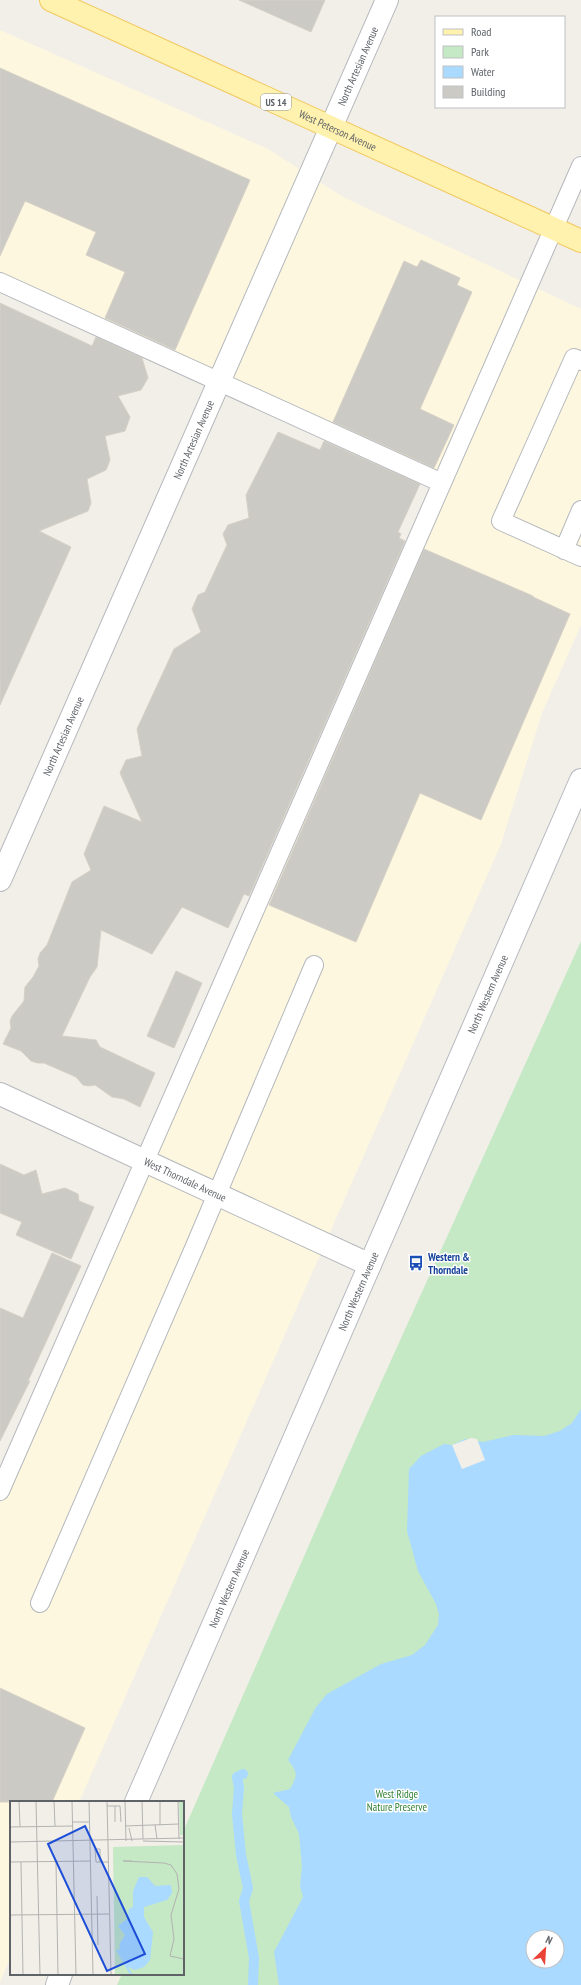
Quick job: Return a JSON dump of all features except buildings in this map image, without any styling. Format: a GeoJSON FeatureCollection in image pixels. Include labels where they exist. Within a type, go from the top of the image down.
{"type":"FeatureCollection","features":[{"type":"Feature","properties":{"kind":"main road","name":"West Peterson Avenue"},"geometry":{"type":"LineString","coordinates":[[51,0],[581,241]]}},
{"type":"Feature","properties":{"kind":"street","name":"North Artesian Avenue"},"geometry":{"type":"LineString","coordinates":[[0,880],[387,0]]}},
{"type":"Feature","properties":{"kind":"street","name":"North Western Avenue"},"geometry":{"type":"LineString","coordinates":[[136,1801],[581,780]]}},
{"type":"Feature","properties":{"kind":"street","name":"West Thorndale Avenue"},"geometry":{"type":"LineString","coordinates":[[0,1094],[144,1162],[370,1265]]}},
{"type":"Feature","properties":{"kind":"street"},"geometry":{"type":"LineString","coordinates":[[57,1985],[62,1975]]}},
{"type":"Feature","properties":{"kind":"lane"},"geometry":{"type":"LineString","coordinates":[[0,1491],[581,166]]}},
{"type":"Feature","properties":{"kind":"lane"},"geometry":{"type":"LineString","coordinates":[[0,282],[442,483]]}},
{"type":"Feature","properties":{"kind":"lane"},"geometry":{"type":"LineString","coordinates":[[581,361],[574,358],[501,521],[581,558]]}},
{"type":"Feature","properties":{"kind":"lane"},"geometry":{"type":"LineString","coordinates":[[564,550],[581,510]]}},
{"type":"Feature","properties":{"kind":"lane"},"geometry":{"type":"LineString","coordinates":[[40,1602],[217,1195],[314,965]]}},
{"type":"Feature","properties":{"kind":"shaded area"},"geometry":{"type":"Polygon","coordinates":[[[0,30],[268,149],[343,197],[581,309],[581,625],[542,713],[501,844],[79,1801],[10,1801],[10,1959],[0,1982],[0,1503],[448,483],[0,278],[0,30]]]}},
{"type":"Feature","properties":{"kind":"green space","name":"West Ridge Nature Preserve"},"geometry":{"type":"Polygon","coordinates":[[[581,941],[581,1985],[117,1985],[122,1975],[184,1975],[184,1830],[359,1431],[581,941]]]}},
{"type":"Feature","properties":{"kind":"water"},"geometry":{"type":"Polygon","coordinates":[[[581,1409],[581,1985],[279,1985],[274,1952],[303,1897],[300,1886],[302,1866],[299,1834],[291,1817],[289,1807],[273,1793],[290,1789],[293,1784],[296,1774],[294,1768],[288,1760],[316,1707],[327,1694],[381,1664],[412,1655],[425,1645],[438,1625],[439,1614],[436,1604],[418,1571],[407,1531],[409,1469],[421,1456],[444,1444],[452,1445],[465,1439],[483,1442],[514,1435],[544,1436],[560,1431],[572,1423],[581,1409]]]}},
{"type":"Feature","properties":{"kind":"pier"},"geometry":{"type":"Polygon","coordinates":[[[471,1438],[477,1439],[485,1460],[462,1469],[452,1445],[471,1438]]]}},
{"type":"Feature","properties":{"kind":"waterway"},"geometry":{"type":"LineString","coordinates":[[243,1774],[237,1777],[239,1788],[237,1814],[241,1855],[248,1888],[244,1901],[254,1958],[253,1985]]}},
{"type":"Feature","properties":{"kind":"place","name":"Western & Thorndale"},"geometry":{"type":"Point","coordinates":[416,1263]}}]}
